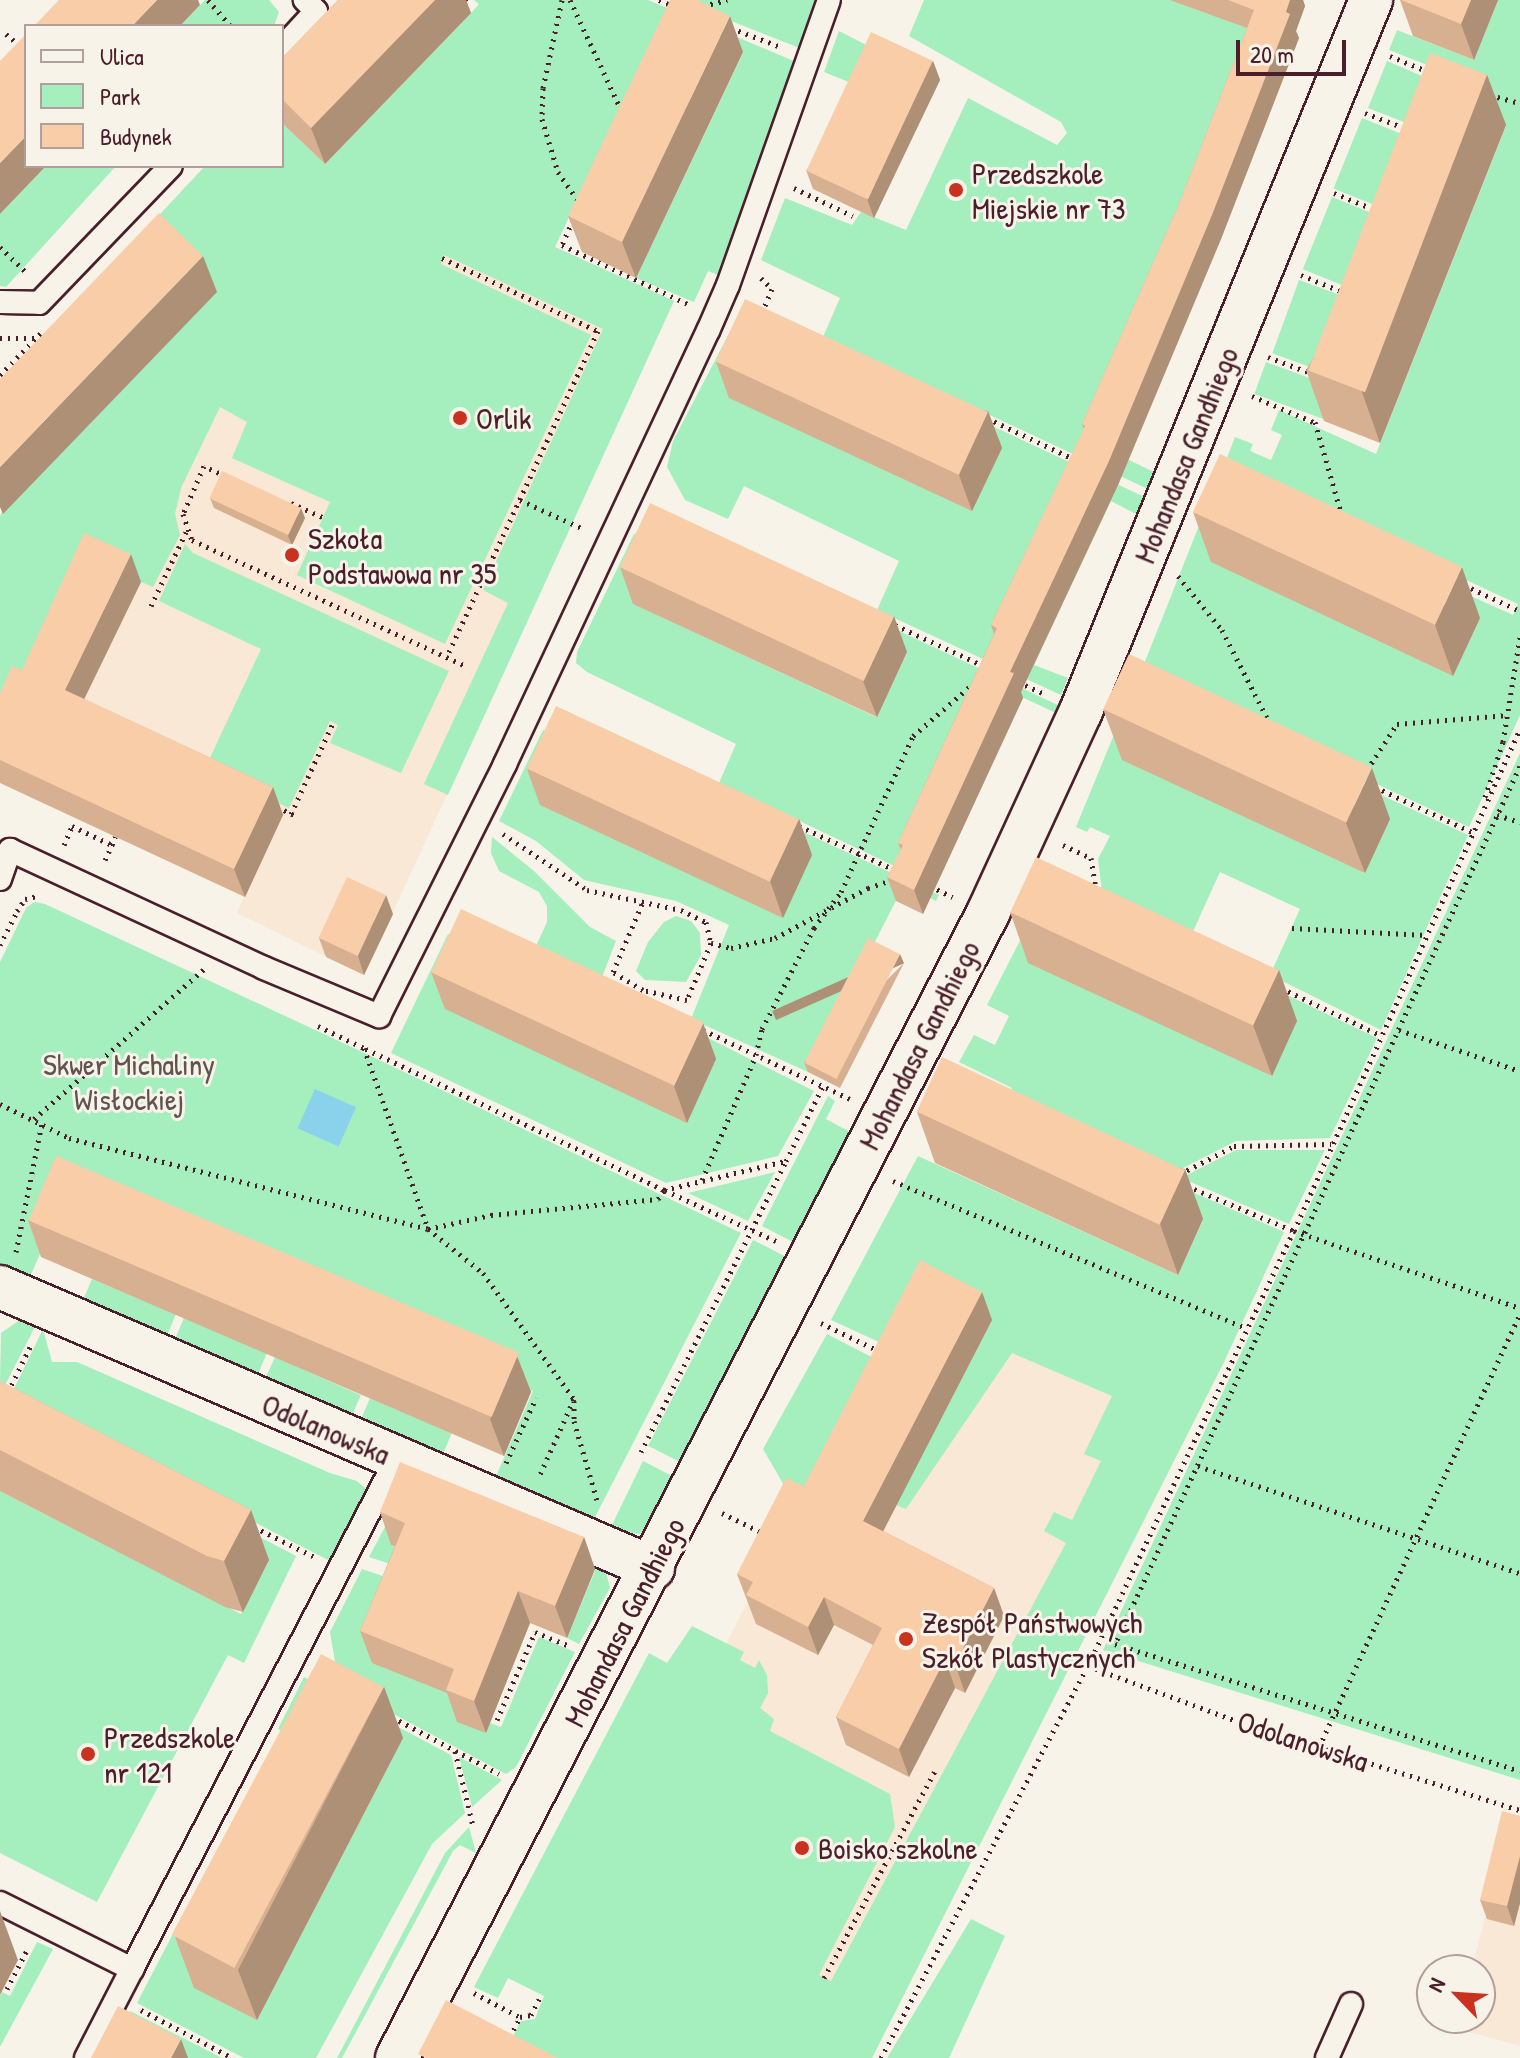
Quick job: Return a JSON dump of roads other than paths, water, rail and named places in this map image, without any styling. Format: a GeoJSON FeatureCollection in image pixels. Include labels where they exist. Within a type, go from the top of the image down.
{"type":"FeatureCollection","features":[{"type":"Feature","properties":{"kind":"street","name":"Mohandasa Gandhiego"},"geometry":{"type":"LineString","coordinates":[[397,2058],[653,1568],[882,1114],[988,913],[1081,711],[1371,0]]}},
{"type":"Feature","properties":{"kind":"street","name":"Odolanowska"},"geometry":{"type":"LineString","coordinates":[[6,1286],[50,1309],[396,1460],[524,1511],[653,1568]]}},
{"type":"Feature","properties":{"kind":"lane"},"geometry":{"type":"LineString","coordinates":[[284,46],[316,11],[305,0]]}},
{"type":"Feature","properties":{"kind":"lane"},"geometry":{"type":"LineString","coordinates":[[0,879],[5,848],[367,1014],[379,1016],[477,821],[715,315],[829,0]]}},
{"type":"Feature","properties":{"kind":"lane"},"geometry":{"type":"LineString","coordinates":[[0,302],[39,303],[169,168]]}},
{"type":"Feature","properties":{"kind":"lane"},"geometry":{"type":"LineString","coordinates":[[86,2058],[396,1460]]}},
{"type":"Feature","properties":{"kind":"lane"},"geometry":{"type":"LineString","coordinates":[[0,1903],[132,1969]]}},
{"type":"Feature","properties":{"kind":"lane"},"geometry":{"type":"LineString","coordinates":[[1327,2058],[1351,2004]]}},
{"type":"Feature","properties":{"kind":"water"},"geometry":{"type":"Polygon","coordinates":[[[315,1089],[356,1107],[339,1147],[298,1128],[315,1089]]]}},
{"type":"Feature","properties":{"kind":"place","name":"Przedszkole Miejskie nr 73"},"geometry":{"type":"Point","coordinates":[956,190]}},
{"type":"Feature","properties":{"kind":"place","name":"Orlik"},"geometry":{"type":"Point","coordinates":[460,418]}},
{"type":"Feature","properties":{"kind":"place","name":"Szkoła Podstawowa nr 35"},"geometry":{"type":"Point","coordinates":[292,555]}},
{"type":"Feature","properties":{"kind":"place","name":"Zespół Państwowych Szkół Plastycznych"},"geometry":{"type":"Point","coordinates":[906,1639]}},
{"type":"Feature","properties":{"kind":"place","name":"Przedszkole nr 121"},"geometry":{"type":"Point","coordinates":[88,1754]}},
{"type":"Feature","properties":{"kind":"place","name":"Boisko szkolne"},"geometry":{"type":"Point","coordinates":[802,1848]}},
{"type":"Feature","properties":{"kind":"park label","name":"Skwer Michaliny Wisłockiej"},"geometry":{"type":"Point","coordinates":[129,1081]}}]}
